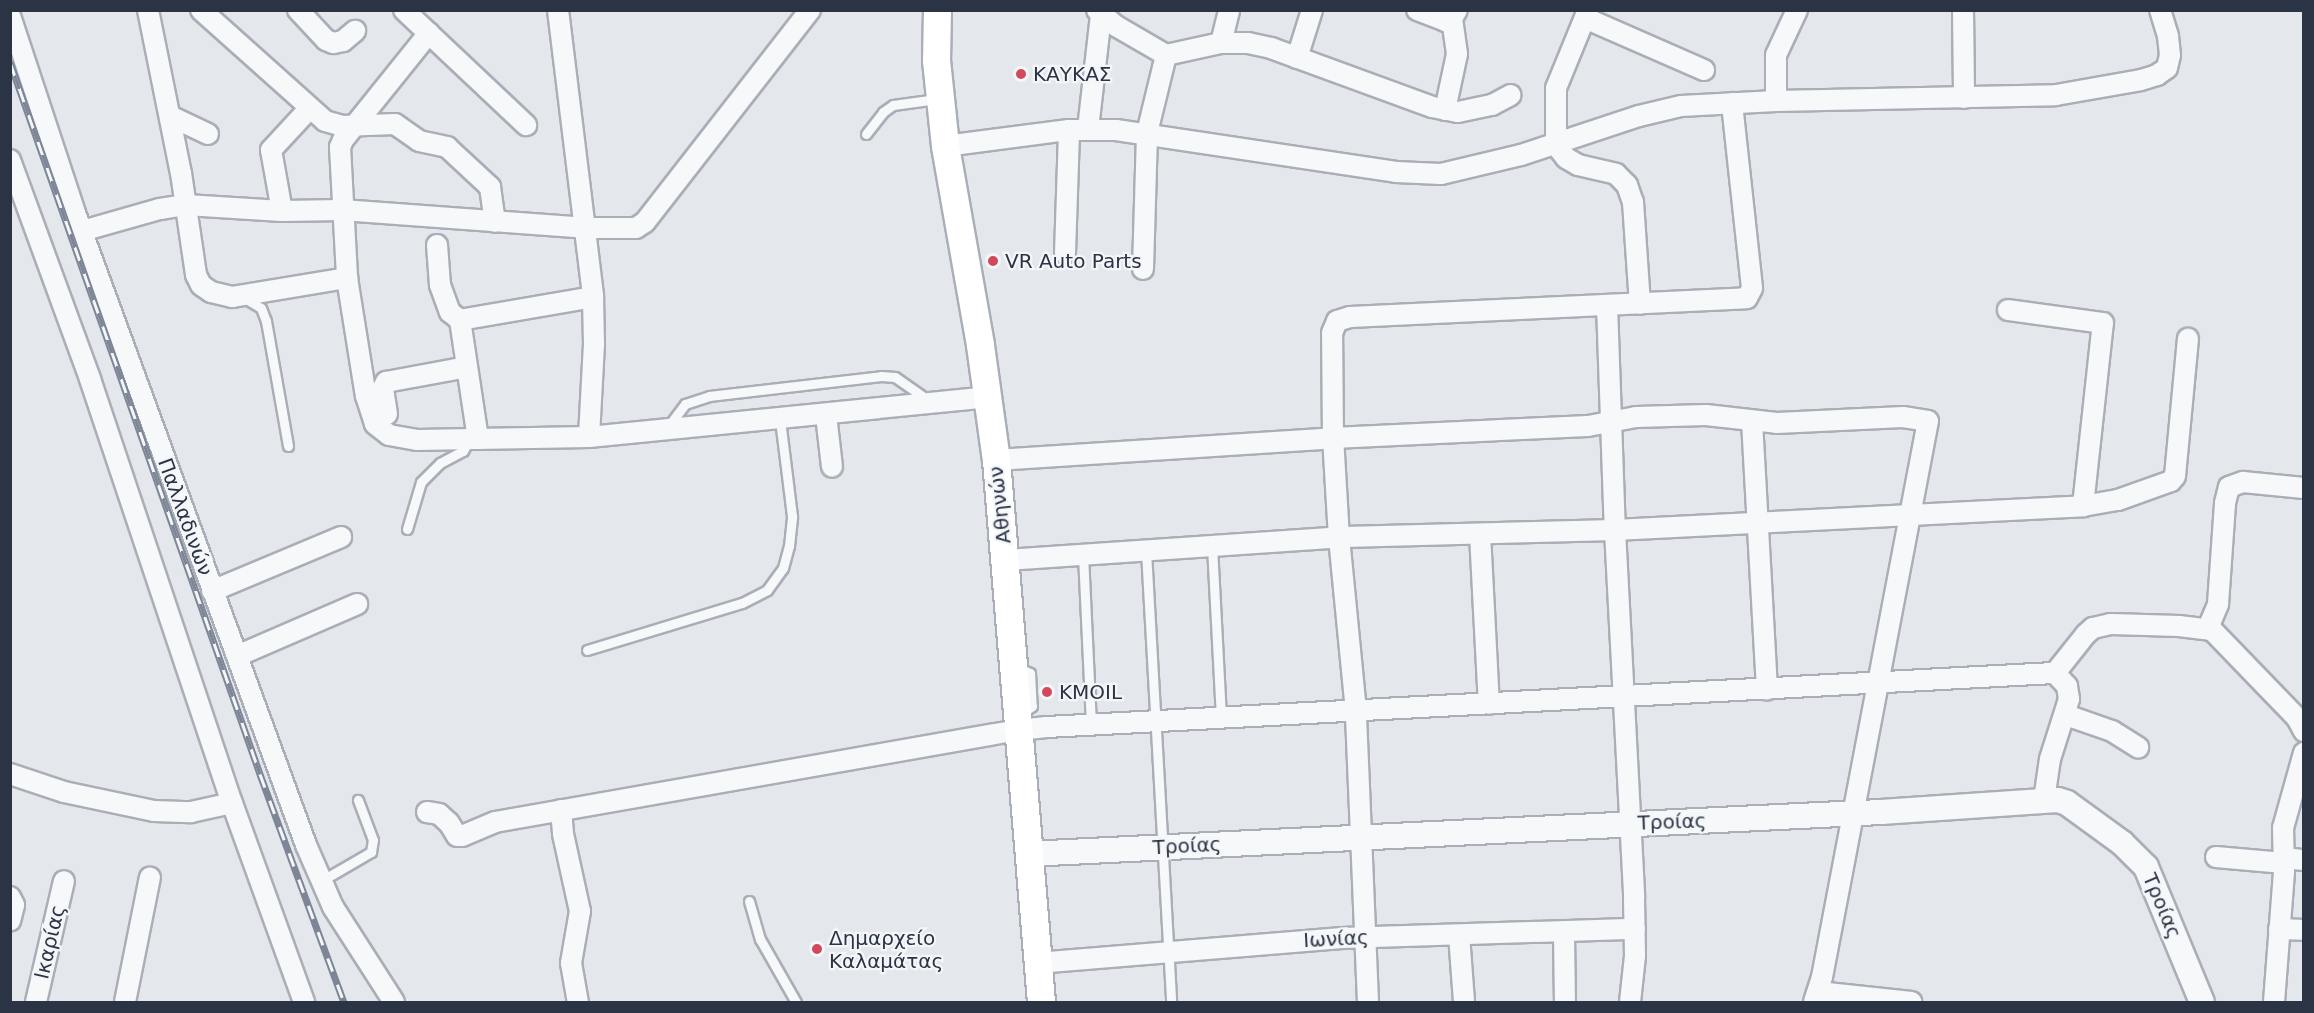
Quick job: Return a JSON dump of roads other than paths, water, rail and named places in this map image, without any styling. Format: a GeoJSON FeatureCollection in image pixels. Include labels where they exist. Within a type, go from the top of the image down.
{"type":"FeatureCollection","features":[{"type":"Feature","properties":{"kind":"main road","name":"Αθηνών"},"geometry":{"type":"LineString","coordinates":[[936,18],[939,98],[945,146],[996,460],[1041,1002]]}},
{"type":"Feature","properties":{"kind":"street"},"geometry":{"type":"LineString","coordinates":[[148,10],[170,116],[196,275],[201,285],[220,294],[238,296],[347,278]]}},
{"type":"Feature","properties":{"kind":"street"},"geometry":{"type":"LineString","coordinates":[[201,10],[309,110],[333,124],[395,124],[419,141],[447,147],[490,187],[495,222]]}},
{"type":"Feature","properties":{"kind":"street"},"geometry":{"type":"LineString","coordinates":[[298,10],[326,40],[333,43],[343,41],[356,30]]}},
{"type":"Feature","properties":{"kind":"street"},"geometry":{"type":"LineString","coordinates":[[404,10],[526,125]]}},
{"type":"Feature","properties":{"kind":"street"},"geometry":{"type":"LineString","coordinates":[[558,10],[593,297],[594,344],[589,437]]}},
{"type":"Feature","properties":{"kind":"street"},"geometry":{"type":"LineString","coordinates":[[82,231],[160,209],[186,205],[282,211],[342,210],[585,228],[630,229],[645,222],[810,10]]}},
{"type":"Feature","properties":{"kind":"street"},"geometry":{"type":"LineString","coordinates":[[1221,43],[1229,10]]}},
{"type":"Feature","properties":{"kind":"street"},"geometry":{"type":"LineString","coordinates":[[1297,58],[1312,10]]}},
{"type":"Feature","properties":{"kind":"street"},"geometry":{"type":"LineString","coordinates":[[1417,10],[1437,20],[1445,21],[1454,14]]}},
{"type":"Feature","properties":{"kind":"street"},"geometry":{"type":"LineString","coordinates":[[1776,101],[1776,55],[1797,10]]}},
{"type":"Feature","properties":{"kind":"street"},"geometry":{"type":"LineString","coordinates":[[1963,10],[1964,98]]}},
{"type":"Feature","properties":{"kind":"street"},"geometry":{"type":"LineString","coordinates":[[945,146],[1079,130],[1147,133],[1305,158],[1428,174],[1461,171],[1556,145],[1658,110],[1776,101],[1964,98],[2079,93],[2157,75],[2167,68],[2170,55],[2168,36],[2160,10]]}},
{"type":"Feature","properties":{"kind":"street"},"geometry":{"type":"LineString","coordinates":[[1065,254],[1079,130],[1099,13],[1166,55],[1221,43],[1248,43],[1445,110],[1474,111],[1511,95]]}},
{"type":"Feature","properties":{"kind":"street"},"geometry":{"type":"LineString","coordinates":[[1445,110],[1457,54],[1458,43],[1454,14]]}},
{"type":"Feature","properties":{"kind":"street"},"geometry":{"type":"LineString","coordinates":[[1640,304],[1633,202],[1628,185],[1616,174],[1578,165],[1566,158],[1556,145],[1556,88],[1586,14],[1704,70]]}},
{"type":"Feature","properties":{"kind":"street","name":"Παλλαδινών"},"geometry":{"type":"LineString","coordinates":[[10,16],[82,231],[212,591],[321,881],[338,916],[394,1002]]}},
{"type":"Feature","properties":{"kind":"street"},"geometry":{"type":"LineString","coordinates":[[429,33],[340,147],[347,278],[366,396],[375,424],[389,435],[417,440],[589,437],[780,420],[987,397]]}},
{"type":"Feature","properties":{"kind":"street"},"geometry":{"type":"LineString","coordinates":[[1143,269],[1147,133],[1166,55]]}},
{"type":"Feature","properties":{"kind":"street"},"geometry":{"type":"LineString","coordinates":[[1368,1002],[1356,711],[1339,538],[1333,438],[1332,333],[1337,321],[1350,317],[1747,298],[1752,288],[1732,103]]}},
{"type":"Feature","properties":{"kind":"street"},"geometry":{"type":"LineString","coordinates":[[282,211],[271,150],[309,110]]}},
{"type":"Feature","properties":{"kind":"street"},"geometry":{"type":"LineString","coordinates":[[170,116],[208,134]]}},
{"type":"Feature","properties":{"kind":"street"},"geometry":{"type":"LineString","coordinates":[[10,160],[90,379],[232,803],[304,1002]]}},
{"type":"Feature","properties":{"kind":"street"},"geometry":{"type":"LineString","coordinates":[[437,245],[440,285],[450,312],[459,320],[467,367],[474,439]]}},
{"type":"Feature","properties":{"kind":"street"},"geometry":{"type":"LineString","coordinates":[[459,320],[593,297]]}},
{"type":"Feature","properties":{"kind":"street"},"geometry":{"type":"LineString","coordinates":[[1607,305],[1635,929],[1630,1002]]}},
{"type":"Feature","properties":{"kind":"street"},"geometry":{"type":"LineString","coordinates":[[2008,310],[2103,323],[2083,506]]}},
{"type":"Feature","properties":{"kind":"street"},"geometry":{"type":"LineString","coordinates":[[1006,560],[1339,538],[1616,530],[1910,513],[2083,506],[2118,500],[2171,482],[2175,476],[2188,339]]}},
{"type":"Feature","properties":{"kind":"street"},"geometry":{"type":"LineString","coordinates":[[387,414],[383,388],[386,382],[467,367]]}},
{"type":"Feature","properties":{"kind":"street"},"geometry":{"type":"LineString","coordinates":[[826,415],[832,467]]}},
{"type":"Feature","properties":{"kind":"street"},"geometry":{"type":"LineString","coordinates":[[996,460],[1333,438],[1588,426],[1636,417],[1706,415],[1777,423],[1903,417],[1928,421],[1816,997],[1911,1002]]}},
{"type":"Feature","properties":{"kind":"street"},"geometry":{"type":"LineString","coordinates":[[1752,421],[1767,690]]}},
{"type":"Feature","properties":{"kind":"street"},"geometry":{"type":"LineString","coordinates":[[2208,628],[2218,604],[2225,503],[2229,487],[2243,482],[2304,488]]}},
{"type":"Feature","properties":{"kind":"street"},"geometry":{"type":"LineString","coordinates":[[1480,534],[1489,704]]}},
{"type":"Feature","properties":{"kind":"street"},"geometry":{"type":"LineString","coordinates":[[212,591],[341,537]]}},
{"type":"Feature","properties":{"kind":"street"},"geometry":{"type":"LineString","coordinates":[[237,656],[357,604]]}},
{"type":"Feature","properties":{"kind":"street"},"geometry":{"type":"LineString","coordinates":[[2055,673],[2086,634],[2097,627],[2145,624],[2208,628],[2220,637],[2293,714],[2304,731]]}},
{"type":"Feature","properties":{"kind":"street"},"geometry":{"type":"LineString","coordinates":[[427,812],[439,814],[449,823],[457,836],[462,836],[495,822],[1018,723],[1091,725],[1156,722],[2055,673],[2065,682],[2069,691],[2066,715],[2050,759],[2043,800]]}},
{"type":"Feature","properties":{"kind":"street"},"geometry":{"type":"LineString","coordinates":[[2066,715],[2112,731],[2138,747]]}},
{"type":"Feature","properties":{"kind":"street"},"geometry":{"type":"LineString","coordinates":[[2274,1002],[2285,820],[2304,753]]}},
{"type":"Feature","properties":{"kind":"street"},"geometry":{"type":"LineString","coordinates":[[10,774],[64,792],[154,811],[191,812],[232,803]]}},
{"type":"Feature","properties":{"kind":"street","name":"Τροίας"},"geometry":{"type":"LineString","coordinates":[[1028,854],[1853,814],[2043,800],[2067,803],[2142,861],[2202,1002]]}},
{"type":"Feature","properties":{"kind":"street"},"geometry":{"type":"LineString","coordinates":[[561,810],[563,834],[580,911],[571,963],[578,1002]]}},
{"type":"Feature","properties":{"kind":"street"},"geometry":{"type":"LineString","coordinates":[[2216,857],[2304,860]]}},
{"type":"Feature","properties":{"kind":"street"},"geometry":{"type":"LineString","coordinates":[[125,1002],[150,878]]}},
{"type":"Feature","properties":{"kind":"street","name":"Ικαρίας"},"geometry":{"type":"LineString","coordinates":[[36,1002],[64,881]]}},
{"type":"Feature","properties":{"kind":"street"},"geometry":{"type":"LineString","coordinates":[[10,897],[14,905],[10,921]]}},
{"type":"Feature","properties":{"kind":"street"},"geometry":{"type":"LineString","coordinates":[[2279,928],[2304,930]]}},
{"type":"Feature","properties":{"kind":"street","name":"Ιωνίας"},"geometry":{"type":"LineString","coordinates":[[1037,963],[1365,937],[1564,933],[1635,929]]}},
{"type":"Feature","properties":{"kind":"street"},"geometry":{"type":"LineString","coordinates":[[1564,933],[1565,1002]]}},
{"type":"Feature","properties":{"kind":"street"},"geometry":{"type":"LineString","coordinates":[[1459,935],[1464,1002]]}},
{"type":"Feature","properties":{"kind":"lane"},"geometry":{"type":"LineString","coordinates":[[866,134],[883,112],[893,105],[939,98]]}},
{"type":"Feature","properties":{"kind":"lane"},"geometry":{"type":"LineString","coordinates":[[238,296],[253,301],[261,308],[266,321],[288,446]]}},
{"type":"Feature","properties":{"kind":"lane"},"geometry":{"type":"LineString","coordinates":[[666,430],[677,413],[694,399],[881,376],[896,377],[932,403]]}},
{"type":"Feature","properties":{"kind":"lane"},"geometry":{"type":"LineString","coordinates":[[587,650],[742,603],[767,590],[783,568],[789,546],[792,516],[780,420]]}},
{"type":"Feature","properties":{"kind":"lane"},"geometry":{"type":"LineString","coordinates":[[407,529],[421,482],[440,463],[463,452],[474,439]]}},
{"type":"Feature","properties":{"kind":"lane"},"geometry":{"type":"LineString","coordinates":[[1212,546],[1221,718]]}},
{"type":"Feature","properties":{"kind":"lane"},"geometry":{"type":"LineString","coordinates":[[1146,551],[1171,1002]]}},
{"type":"Feature","properties":{"kind":"lane"},"geometry":{"type":"LineString","coordinates":[[1083,555],[1091,725]]}},
{"type":"Feature","properties":{"kind":"lane"},"geometry":{"type":"LineString","coordinates":[[321,881],[371,852],[372,840],[358,800]]}},
{"type":"Feature","properties":{"kind":"lane"},"geometry":{"type":"LineString","coordinates":[[749,901],[760,939],[796,1002]]}},
{"type":"Feature","properties":{"kind":"railway"},"geometry":{"type":"LineString","coordinates":[[10,62],[260,774],[344,1002]]}},
{"type":"Feature","properties":{"kind":"place","name":"ΚΑΥΚΑΣ"},"geometry":{"type":"Point","coordinates":[1021,74]}},
{"type":"Feature","properties":{"kind":"place","name":"VR Auto Parts"},"geometry":{"type":"Point","coordinates":[993,261]}},
{"type":"Feature","properties":{"kind":"place","name":"KMOIL"},"geometry":{"type":"Point","coordinates":[1047,692]}},
{"type":"Feature","properties":{"kind":"place","name":"Δημαρχείο Καλαμάτας"},"geometry":{"type":"Point","coordinates":[817,949]}}]}
